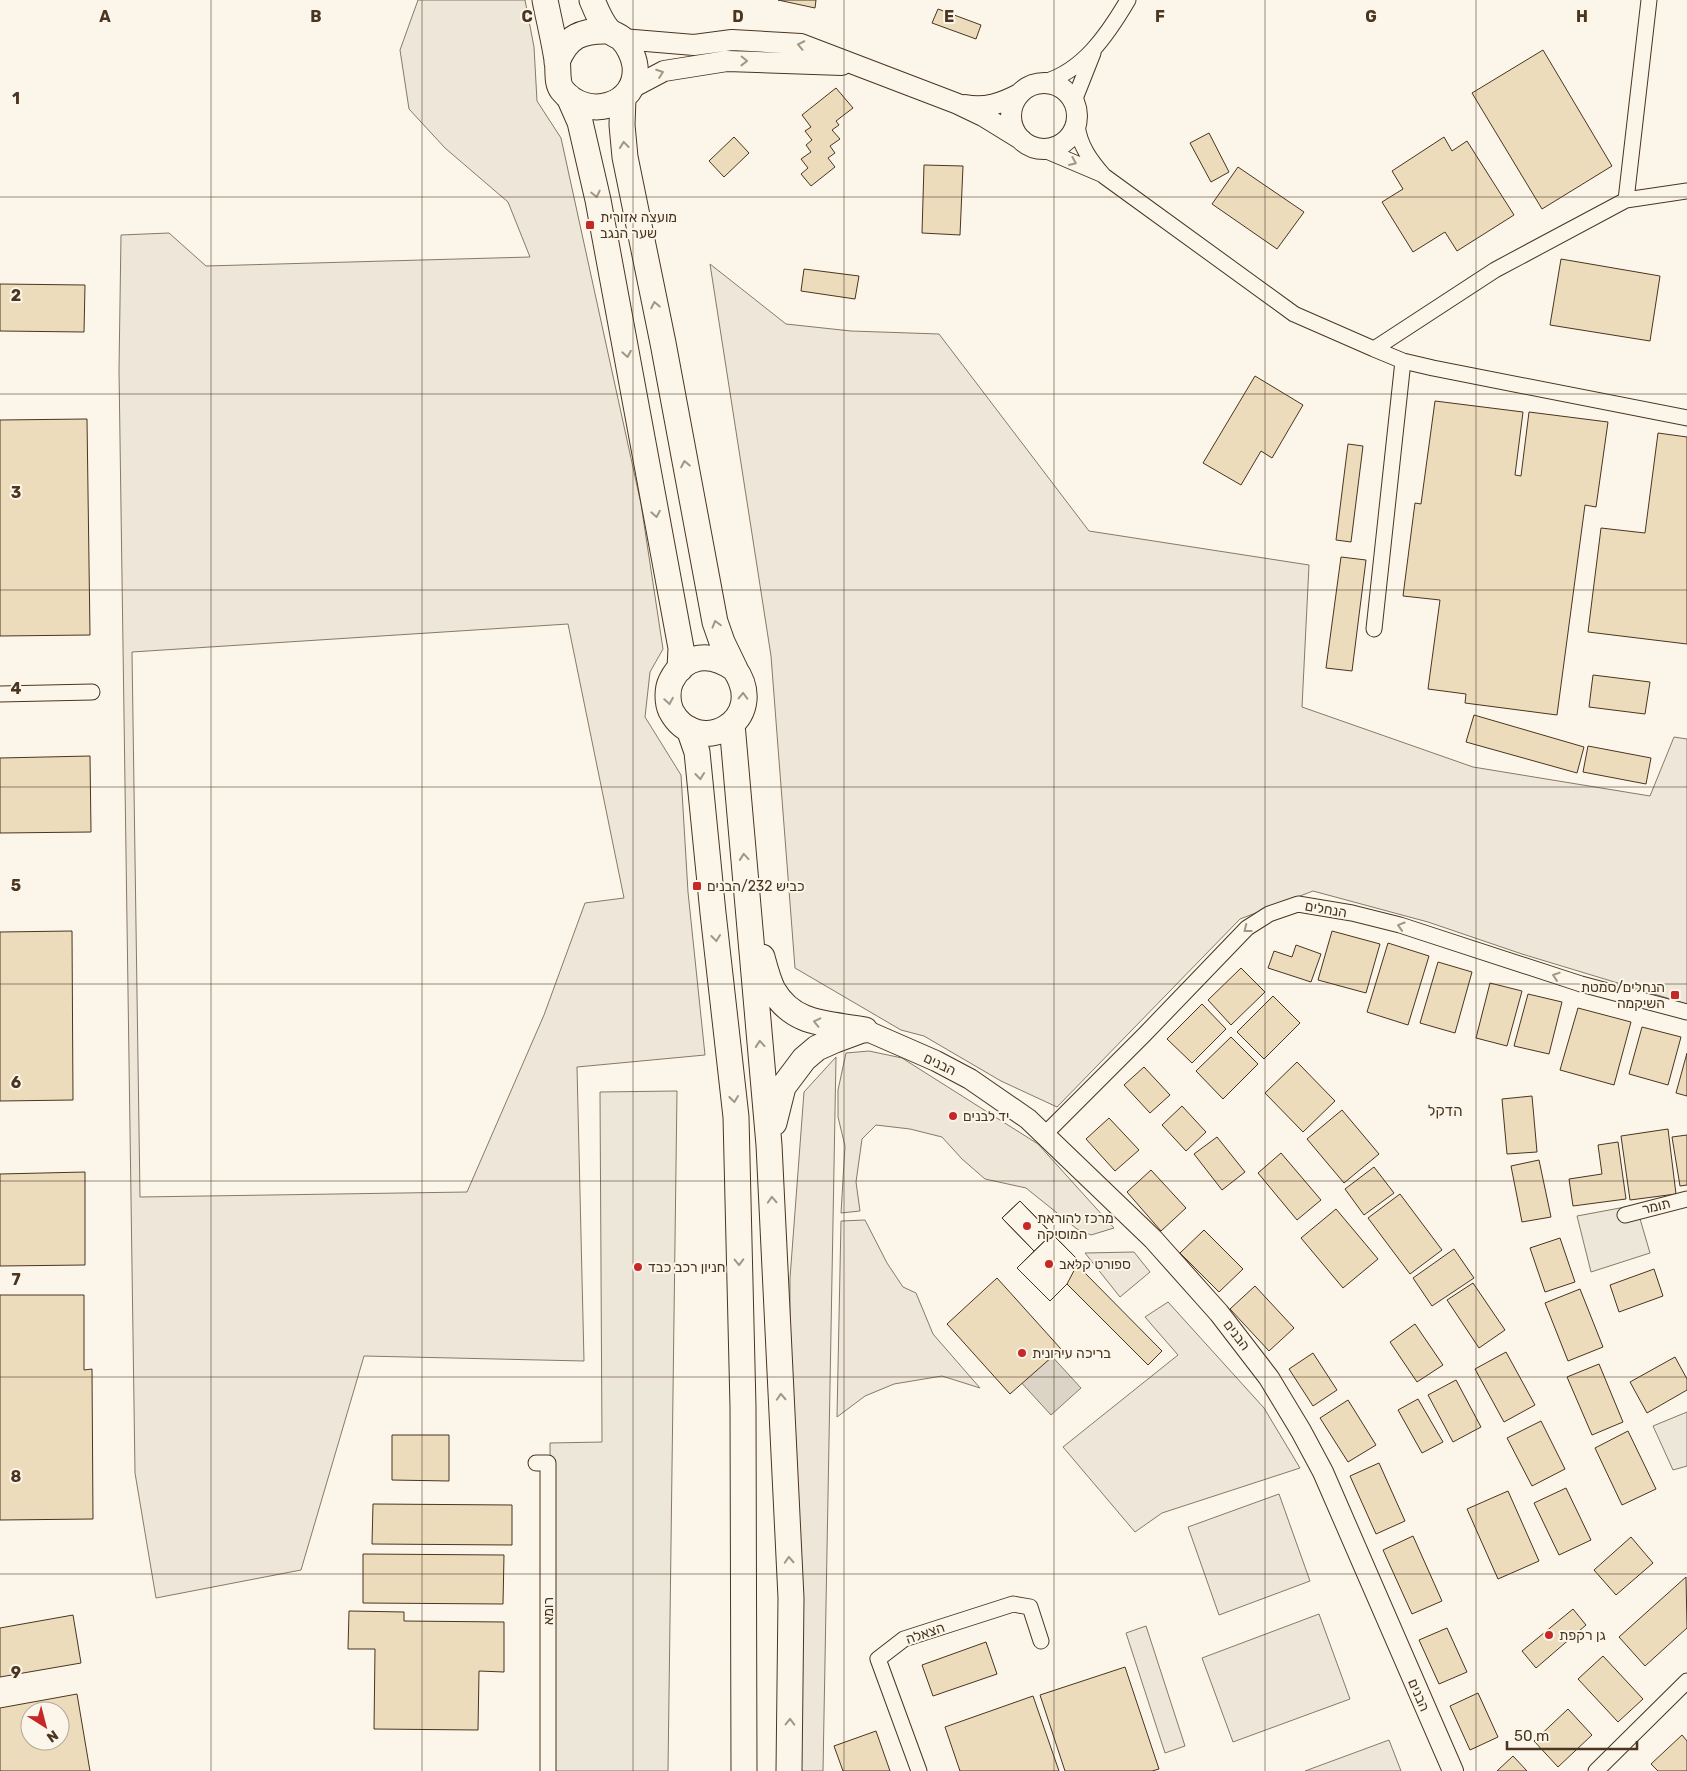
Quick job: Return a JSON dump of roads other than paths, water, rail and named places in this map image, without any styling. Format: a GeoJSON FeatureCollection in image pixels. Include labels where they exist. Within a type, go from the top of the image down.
{"type":"FeatureCollection","features":[{"type":"Feature","properties":{"kind":"main road"},"geometry":{"type":"LineString","coordinates":[[545,0],[558,62],[558,76],[561,89],[579,104],[591,107],[603,107],[626,94]]}},
{"type":"Feature","properties":{"kind":"main road"},"geometry":{"type":"LineString","coordinates":[[592,0],[615,35],[632,54],[635,66],[633,79],[626,94],[622,125],[625,157],[663,343],[715,622],[722,642],[741,679],[744,690],[744,702],[741,713],[732,724],[722,730],[710,734],[697,733],[676,719],[669,703],[670,682],[686,663],[698,658],[711,657],[723,661],[735,669]]}},
{"type":"Feature","properties":{"kind":"main road"},"geometry":{"type":"LineString","coordinates":[[558,62],[567,44],[585,32],[615,35]]}},
{"type":"Feature","properties":{"kind":"main road"},"geometry":{"type":"LineString","coordinates":[[569,97],[580,122],[601,220],[681,648],[680,669]]}},
{"type":"Feature","properties":{"kind":"main road"},"geometry":{"type":"LineString","coordinates":[[732,724],[769,1145],[791,1598],[789,1771]]}},
{"type":"Feature","properties":{"kind":"main road"},"geometry":{"type":"LineString","coordinates":[[689,729],[697,752],[736,1117],[743,1406],[744,1771]]}},
{"type":"Feature","properties":{"kind":"main road"},"geometry":{"type":"LineString","coordinates":[[750,923],[772,988],[783,1004],[797,1016],[815,1022],[865,1030]]}},
{"type":"Feature","properties":{"kind":"main road"},"geometry":{"type":"LineString","coordinates":[[769,1145],[783,1087],[804,1059],[817,1048],[865,1030]]}},
{"type":"Feature","properties":{"kind":"street"},"geometry":{"type":"LineString","coordinates":[[958,104],[972,106],[997,104],[1019,94],[1034,84],[1055,79],[1069,72],[1095,47],[1128,0]]}},
{"type":"Feature","properties":{"kind":"street"},"geometry":{"type":"LineString","coordinates":[[1626,200],[1649,0]]}},
{"type":"Feature","properties":{"kind":"street"},"geometry":{"type":"LineString","coordinates":[[615,35],[694,45],[732,40],[801,44],[958,104],[990,120],[1031,147],[1042,149],[1104,176],[1294,314],[1374,349],[1403,361],[1687,418]]}},
{"type":"Feature","properties":{"kind":"street"},"geometry":{"type":"LineString","coordinates":[[1074,101],[1095,47]]}},
{"type":"Feature","properties":{"kind":"street"},"geometry":{"type":"LineString","coordinates":[[626,94],[664,71],[727,61],[793,62],[864,67]]}},
{"type":"Feature","properties":{"kind":"street"},"geometry":{"type":"LineString","coordinates":[[1042,149],[1054,148],[1072,134],[1078,112],[1074,101],[1062,87],[1044,82]]}},
{"type":"Feature","properties":{"kind":"street"},"geometry":{"type":"LineString","coordinates":[[1019,94],[1014,102],[1011,121],[1015,131],[1022,140]]}},
{"type":"Feature","properties":{"kind":"street"},"geometry":{"type":"LineString","coordinates":[[1076,124],[1078,136],[1083,147],[1104,176]]}},
{"type":"Feature","properties":{"kind":"street"},"geometry":{"type":"LineString","coordinates":[[1374,349],[1495,270],[1626,200],[1687,191]]}},
{"type":"Feature","properties":{"kind":"street"},"geometry":{"type":"LineString","coordinates":[[1374,630],[1403,361]]}},
{"type":"Feature","properties":{"kind":"street"},"geometry":{"type":"LineString","coordinates":[[0,694],[92,692]]}},
{"type":"Feature","properties":{"kind":"street","name":"הנחלים"},"geometry":{"type":"LineString","coordinates":[[1044,1135],[1247,928],[1269,914],[1298,904],[1352,913],[1400,925],[1581,984],[1687,1012]]}},
{"type":"Feature","properties":{"kind":"street","name":"הבנים"},"geometry":{"type":"LineString","coordinates":[[865,1030],[936,1060],[970,1078],[1028,1119],[1152,1239],[1219,1313],[1269,1378],[1323,1472],[1452,1771]]}},
{"type":"Feature","properties":{"kind":"street","name":"תומר"},"geometry":{"type":"LineString","coordinates":[[1625,1214],[1687,1199]]}},
{"type":"Feature","properties":{"kind":"street","name":"רומא"},"geometry":{"type":"LineString","coordinates":[[536,1463],[548,1463],[548,1771]]}},
{"type":"Feature","properties":{"kind":"street","name":"הצאלה"},"geometry":{"type":"LineString","coordinates":[[919,1771],[878,1659],[904,1639],[1013,1604],[1030,1607],[1041,1640]]}},
{"type":"Feature","properties":{"kind":"street"},"geometry":{"type":"LineString","coordinates":[[1596,1771],[1687,1682]]}},
{"type":"Feature","properties":{"kind":"place","name":"מועצה אזורית שער הנגב"},"geometry":{"type":"Point","coordinates":[590,225]}},
{"type":"Feature","properties":{"kind":"place","name":"כביש 232/הבנים"},"geometry":{"type":"Point","coordinates":[697,886]}},
{"type":"Feature","properties":{"kind":"place","name":"הנחלים/סמטת השיקמה"},"geometry":{"type":"Point","coordinates":[1675,995]}},
{"type":"Feature","properties":{"kind":"place","name":"יד לבנים"},"geometry":{"type":"Point","coordinates":[953,1116]}},
{"type":"Feature","properties":{"kind":"place","name":"מרכז להוראת המוסיקה"},"geometry":{"type":"Point","coordinates":[1027,1226]}},
{"type":"Feature","properties":{"kind":"place","name":"ספורט קלאב"},"geometry":{"type":"Point","coordinates":[1049,1264]}},
{"type":"Feature","properties":{"kind":"place","name":"חניון רכב כבד"},"geometry":{"type":"Point","coordinates":[638,1267]}},
{"type":"Feature","properties":{"kind":"place","name":"בריכה עירונית"},"geometry":{"type":"Point","coordinates":[1022,1353]}},
{"type":"Feature","properties":{"kind":"place","name":"גן רקפת"},"geometry":{"type":"Point","coordinates":[1549,1635]}},
{"type":"Feature","properties":{"kind":"district","name":"הדקל"},"geometry":{"type":"Point","coordinates":[1445,1111]}}]}
